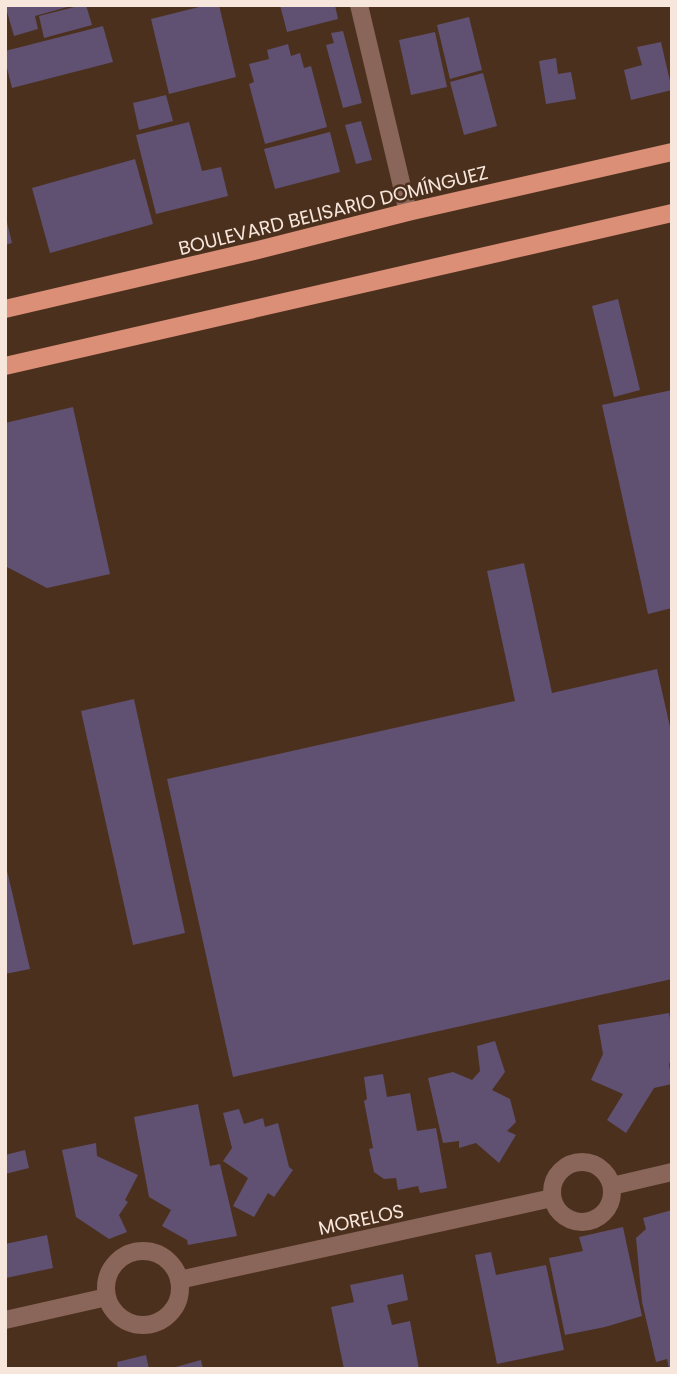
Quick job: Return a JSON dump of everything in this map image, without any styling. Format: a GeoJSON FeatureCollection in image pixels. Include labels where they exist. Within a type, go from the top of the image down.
{"type":"FeatureCollection","features":[{"type":"Feature","properties":{"kind":"main road","name":"BOULEVARD BELISARIO DOMÍNGUEZ"},"geometry":{"type":"LineString","coordinates":[[5,309],[672,152]]}},
{"type":"Feature","properties":{"kind":"main road"},"geometry":{"type":"LineString","coordinates":[[5,366],[672,213]]}},
{"type":"Feature","properties":{"kind":"street"},"geometry":{"type":"LineString","coordinates":[[359,5],[408,212]]}},
{"type":"Feature","properties":{"kind":"street"},"geometry":{"type":"LineString","coordinates":[[581,1161],[601,1168],[612,1186],[609,1207],[593,1221],[572,1222],[556,1208],[552,1198],[551,1188],[555,1177],[571,1163],[581,1161]]}},
{"type":"Feature","properties":{"kind":"street"},"geometry":{"type":"LineString","coordinates":[[612,1186],[672,1172]]}},
{"type":"Feature","properties":{"kind":"street","name":"MORELOS"},"geometry":{"type":"LineString","coordinates":[[179,1280],[552,1198]]}},
{"type":"Feature","properties":{"kind":"street"},"geometry":{"type":"LineString","coordinates":[[141,1252],[166,1259],[179,1280],[180,1293],[176,1305],[158,1322],[132,1324],[112,1309],[107,1297],[110,1272],[118,1262],[141,1252]]}},
{"type":"Feature","properties":{"kind":"street"},"geometry":{"type":"LineString","coordinates":[[5,1320],[107,1297]]}},
{"type":"Feature","properties":{"kind":"building"},"geometry":{"type":"Polygon","coordinates":[[[5,5],[71,6],[35,16],[38,29],[14,36],[5,5]]]}},
{"type":"Feature","properties":{"kind":"building"},"geometry":{"type":"Polygon","coordinates":[[[86,5],[92,25],[44,38],[39,16],[86,5]]]}},
{"type":"Feature","properties":{"kind":"building"},"geometry":{"type":"Polygon","coordinates":[[[207,5],[219,5],[236,77],[169,94],[151,19],[207,5]]]}},
{"type":"Feature","properties":{"kind":"building"},"geometry":{"type":"Polygon","coordinates":[[[280,5],[335,5],[338,19],[287,32],[280,5]]]}},
{"type":"Feature","properties":{"kind":"building"},"geometry":{"type":"Polygon","coordinates":[[[469,17],[482,70],[450,79],[437,25],[469,17]]]}},
{"type":"Feature","properties":{"kind":"building"},"geometry":{"type":"Polygon","coordinates":[[[103,26],[113,62],[12,88],[5,51],[103,26]]]}},
{"type":"Feature","properties":{"kind":"building"},"geometry":{"type":"Polygon","coordinates":[[[343,31],[362,103],[343,108],[326,45],[334,43],[331,33],[343,31]]]}},
{"type":"Feature","properties":{"kind":"building"},"geometry":{"type":"Polygon","coordinates":[[[435,32],[447,87],[411,95],[399,40],[435,32]]]}},
{"type":"Feature","properties":{"kind":"building"},"geometry":{"type":"Polygon","coordinates":[[[661,42],[672,90],[631,100],[624,70],[642,65],[637,47],[661,42]]]}},
{"type":"Feature","properties":{"kind":"building"},"geometry":{"type":"Polygon","coordinates":[[[288,44],[291,56],[300,53],[304,68],[311,66],[327,127],[265,144],[249,84],[254,82],[249,64],[269,59],[267,50],[288,44]]]}},
{"type":"Feature","properties":{"kind":"building"},"geometry":{"type":"Polygon","coordinates":[[[556,58],[558,74],[571,72],[576,99],[546,104],[539,61],[556,58]]]}},
{"type":"Feature","properties":{"kind":"building"},"geometry":{"type":"Polygon","coordinates":[[[483,73],[497,126],[464,135],[450,82],[483,73]]]}},
{"type":"Feature","properties":{"kind":"building"},"geometry":{"type":"Polygon","coordinates":[[[166,95],[173,121],[139,130],[133,103],[166,95]]]}},
{"type":"Feature","properties":{"kind":"building"},"geometry":{"type":"Polygon","coordinates":[[[361,121],[372,160],[356,164],[345,125],[361,121]]]}},
{"type":"Feature","properties":{"kind":"building"},"geometry":{"type":"Polygon","coordinates":[[[189,122],[202,171],[221,167],[228,196],[156,214],[136,135],[189,122]]]}},
{"type":"Feature","properties":{"kind":"building"},"geometry":{"type":"Polygon","coordinates":[[[330,132],[340,172],[275,189],[264,149],[330,132]]]}},
{"type":"Feature","properties":{"kind":"building"},"geometry":{"type":"Polygon","coordinates":[[[135,159],[153,224],[50,253],[32,188],[135,159]]]}},
{"type":"Feature","properties":{"kind":"building"},"geometry":{"type":"Polygon","coordinates":[[[5,214],[12,243],[5,245],[5,214]]]}},
{"type":"Feature","properties":{"kind":"building"},"geometry":{"type":"Polygon","coordinates":[[[618,299],[640,390],[614,397],[592,306],[618,299]]]}},
{"type":"Feature","properties":{"kind":"building"},"geometry":{"type":"Polygon","coordinates":[[[672,390],[672,608],[648,614],[602,405],[672,390]]]}},
{"type":"Feature","properties":{"kind":"building"},"geometry":{"type":"Polygon","coordinates":[[[73,407],[110,574],[47,588],[5,566],[5,423],[73,407]]]}},
{"type":"Feature","properties":{"kind":"building"},"geometry":{"type":"Polygon","coordinates":[[[524,563],[552,693],[657,669],[672,736],[672,979],[233,1077],[167,779],[515,701],[487,571],[524,563]]]}},
{"type":"Feature","properties":{"kind":"building"},"geometry":{"type":"Polygon","coordinates":[[[134,699],[185,933],[133,945],[81,711],[134,699]]]}},
{"type":"Feature","properties":{"kind":"building"},"geometry":{"type":"Polygon","coordinates":[[[5,862],[30,969],[5,974],[5,862]]]}},
{"type":"Feature","properties":{"kind":"building"},"geometry":{"type":"Polygon","coordinates":[[[669,1013],[672,1029],[672,1060],[669,1064],[672,1084],[654,1088],[626,1133],[607,1120],[623,1094],[591,1080],[603,1054],[598,1025],[669,1013]]]}},
{"type":"Feature","properties":{"kind":"building"},"geometry":{"type":"Polygon","coordinates":[[[495,1041],[505,1072],[492,1090],[510,1099],[516,1122],[507,1131],[516,1135],[499,1163],[476,1143],[459,1148],[459,1141],[443,1143],[428,1078],[453,1072],[472,1080],[480,1071],[477,1046],[495,1041]]]}},
{"type":"Feature","properties":{"kind":"building"},"geometry":{"type":"Polygon","coordinates":[[[383,1074],[387,1097],[410,1093],[417,1131],[436,1128],[447,1188],[420,1193],[418,1186],[398,1190],[396,1178],[384,1179],[374,1172],[369,1149],[373,1148],[364,1101],[367,1099],[364,1077],[383,1074]]]}},
{"type":"Feature","properties":{"kind":"building"},"geometry":{"type":"Polygon","coordinates":[[[198,1104],[210,1166],[220,1164],[237,1236],[188,1245],[187,1240],[162,1226],[171,1210],[149,1197],[134,1117],[198,1104]]]}},
{"type":"Feature","properties":{"kind":"building"},"geometry":{"type":"Polygon","coordinates":[[[239,1109],[244,1124],[263,1118],[265,1127],[278,1123],[289,1167],[293,1170],[274,1197],[268,1193],[254,1217],[233,1206],[248,1178],[223,1161],[232,1148],[223,1113],[239,1109]]]}},
{"type":"Feature","properties":{"kind":"building"},"geometry":{"type":"Polygon","coordinates":[[[96,1143],[97,1156],[138,1175],[125,1200],[128,1202],[119,1215],[127,1232],[109,1239],[76,1217],[62,1150],[96,1143]]]}},
{"type":"Feature","properties":{"kind":"building"},"geometry":{"type":"Polygon","coordinates":[[[25,1150],[29,1168],[5,1174],[5,1155],[25,1150]]]}},
{"type":"Feature","properties":{"kind":"building"},"geometry":{"type":"Polygon","coordinates":[[[672,1210],[672,1369],[669,1369],[667,1359],[656,1362],[642,1302],[636,1238],[646,1229],[643,1218],[672,1210]]]}},
{"type":"Feature","properties":{"kind":"building"},"geometry":{"type":"Polygon","coordinates":[[[623,1227],[642,1316],[565,1335],[549,1258],[583,1251],[579,1237],[623,1227]]]}},
{"type":"Feature","properties":{"kind":"building"},"geometry":{"type":"Polygon","coordinates":[[[47,1235],[53,1268],[6,1278],[5,1244],[47,1235]]]}},
{"type":"Feature","properties":{"kind":"building"},"geometry":{"type":"Polygon","coordinates":[[[491,1252],[496,1275],[546,1265],[564,1350],[497,1364],[475,1255],[491,1252]]]}},
{"type":"Feature","properties":{"kind":"building"},"geometry":{"type":"Polygon","coordinates":[[[403,1274],[408,1300],[387,1305],[392,1325],[410,1321],[419,1369],[344,1369],[331,1307],[354,1302],[350,1285],[403,1274]]]}},
{"type":"Feature","properties":{"kind":"building"},"geometry":{"type":"Polygon","coordinates":[[[146,1355],[149,1369],[118,1369],[117,1362],[146,1355]]]}},
{"type":"Feature","properties":{"kind":"building"},"geometry":{"type":"Polygon","coordinates":[[[201,1360],[203,1369],[172,1369],[172,1368],[201,1360]]]}}]}
